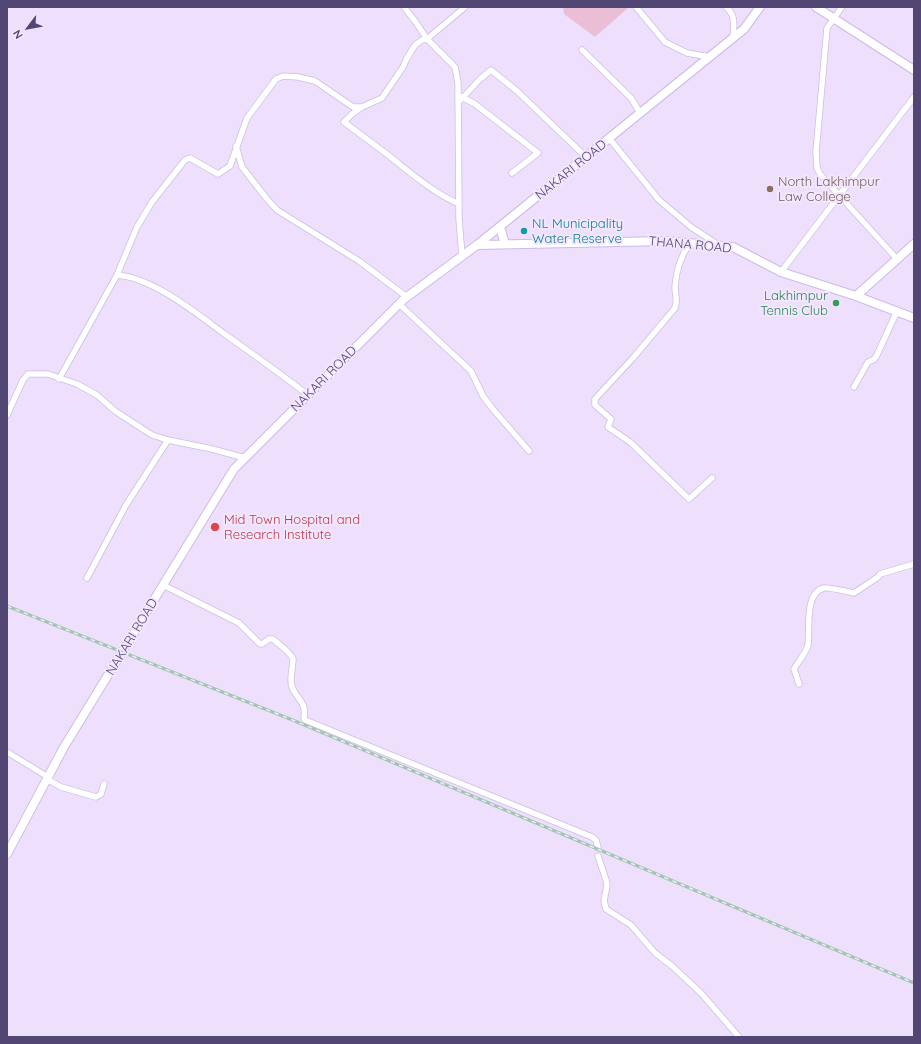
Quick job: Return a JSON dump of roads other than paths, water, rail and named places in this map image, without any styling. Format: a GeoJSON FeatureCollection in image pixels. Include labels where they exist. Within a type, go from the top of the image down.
{"type":"FeatureCollection","features":[{"type":"Feature","properties":{"kind":"street"},"geometry":{"type":"LineString","coordinates":[[404,7],[427,39],[455,67],[461,96],[493,116],[538,153],[512,173]]}},
{"type":"Feature","properties":{"kind":"street"},"geometry":{"type":"LineString","coordinates":[[459,204],[418,180],[387,154],[344,122],[362,107],[382,98],[403,67],[415,45],[422,40],[427,39],[465,7]]}},
{"type":"Feature","properties":{"kind":"street"},"geometry":{"type":"LineString","coordinates":[[636,7],[665,42],[687,53],[710,57]]}},
{"type":"Feature","properties":{"kind":"street"},"geometry":{"type":"LineString","coordinates":[[726,7],[735,21],[734,38]]}},
{"type":"Feature","properties":{"kind":"street","name":"NAKARI ROAD"},"geometry":{"type":"LineString","coordinates":[[7,854],[64,747],[234,469],[399,304],[500,227],[734,38],[744,29],[760,7]]}},
{"type":"Feature","properties":{"kind":"street"},"geometry":{"type":"LineString","coordinates":[[816,7],[914,70]]}},
{"type":"Feature","properties":{"kind":"street"},"geometry":{"type":"LineString","coordinates":[[842,7],[827,28],[816,152],[817,168],[820,174],[897,259]]}},
{"type":"Feature","properties":{"kind":"street"},"geometry":{"type":"LineString","coordinates":[[582,50],[631,98],[640,113]]}},
{"type":"Feature","properties":{"kind":"street"},"geometry":{"type":"LineString","coordinates":[[462,256],[459,219],[458,103],[461,96],[491,70],[517,91],[586,157]]}},
{"type":"Feature","properties":{"kind":"street"},"geometry":{"type":"LineString","coordinates":[[59,379],[117,275],[141,221],[152,202],[185,160],[190,158],[218,174],[230,166],[236,145],[247,118],[276,79],[284,76],[298,77],[315,81],[353,107],[362,107]]}},
{"type":"Feature","properties":{"kind":"street"},"geometry":{"type":"LineString","coordinates":[[781,272],[914,97]]}},
{"type":"Feature","properties":{"kind":"street"},"geometry":{"type":"LineString","coordinates":[[609,138],[660,200],[691,227],[718,246]]}},
{"type":"Feature","properties":{"kind":"street"},"geometry":{"type":"LineString","coordinates":[[236,145],[242,166],[277,210],[347,253],[407,297]]}},
{"type":"Feature","properties":{"kind":"street"},"geometry":{"type":"LineString","coordinates":[[500,227],[506,244]]}},
{"type":"Feature","properties":{"kind":"street","name":"THANA ROAD"},"geometry":{"type":"LineString","coordinates":[[477,245],[665,241],[733,247],[781,272],[856,296],[914,318]]}},
{"type":"Feature","properties":{"kind":"street"},"geometry":{"type":"LineString","coordinates":[[690,243],[678,264],[675,288],[677,302],[675,308],[633,358],[595,399],[595,405],[610,419],[608,427],[630,442],[689,499],[712,478]]}},
{"type":"Feature","properties":{"kind":"street"},"geometry":{"type":"LineString","coordinates":[[856,296],[914,244]]}},
{"type":"Feature","properties":{"kind":"street"},"geometry":{"type":"LineString","coordinates":[[117,275],[127,276],[141,281],[172,296],[308,395]]}},
{"type":"Feature","properties":{"kind":"street"},"geometry":{"type":"LineString","coordinates":[[399,304],[471,371],[483,396],[529,451]]}},
{"type":"Feature","properties":{"kind":"street"},"geometry":{"type":"LineString","coordinates":[[854,386],[868,362],[876,357],[897,312]]}},
{"type":"Feature","properties":{"kind":"street"},"geometry":{"type":"LineString","coordinates":[[7,415],[23,380],[28,374],[48,374],[77,384],[97,395],[115,411],[152,435],[245,458]]}},
{"type":"Feature","properties":{"kind":"street"},"geometry":{"type":"LineString","coordinates":[[87,578],[126,505],[168,440]]}},
{"type":"Feature","properties":{"kind":"street"},"geometry":{"type":"LineString","coordinates":[[799,684],[794,669],[807,647],[809,634],[809,610],[813,599],[819,591],[824,588],[854,592],[878,577],[880,574],[914,564]]}},
{"type":"Feature","properties":{"kind":"street"},"geometry":{"type":"LineString","coordinates":[[163,585],[239,623],[260,644],[273,639],[292,656],[291,686],[302,702],[305,710],[305,720],[592,837],[598,844],[598,848]]}},
{"type":"Feature","properties":{"kind":"street"},"geometry":{"type":"LineString","coordinates":[[7,752],[61,787],[96,797],[101,794],[104,784]]}},
{"type":"Feature","properties":{"kind":"street"},"geometry":{"type":"LineString","coordinates":[[598,856],[607,885],[604,901],[606,909],[631,925],[655,953],[672,966],[701,993],[740,1037]]}},
{"type":"Feature","properties":{"kind":"railway"},"geometry":{"type":"LineString","coordinates":[[7,606],[295,721],[914,983]]}},
{"type":"Feature","properties":{"kind":"place","name":"North Lakhimpur Law College"},"geometry":{"type":"Point","coordinates":[770,189]}},
{"type":"Feature","properties":{"kind":"place","name":"NL Municipality Water Reserve"},"geometry":{"type":"Point","coordinates":[524,231]}},
{"type":"Feature","properties":{"kind":"place","name":"Lakhimpur Tennis Club"},"geometry":{"type":"Point","coordinates":[836,303]}},
{"type":"Feature","properties":{"kind":"place","name":"Mid Town Hospital and Research Institute"},"geometry":{"type":"Point","coordinates":[215,527]}}]}
